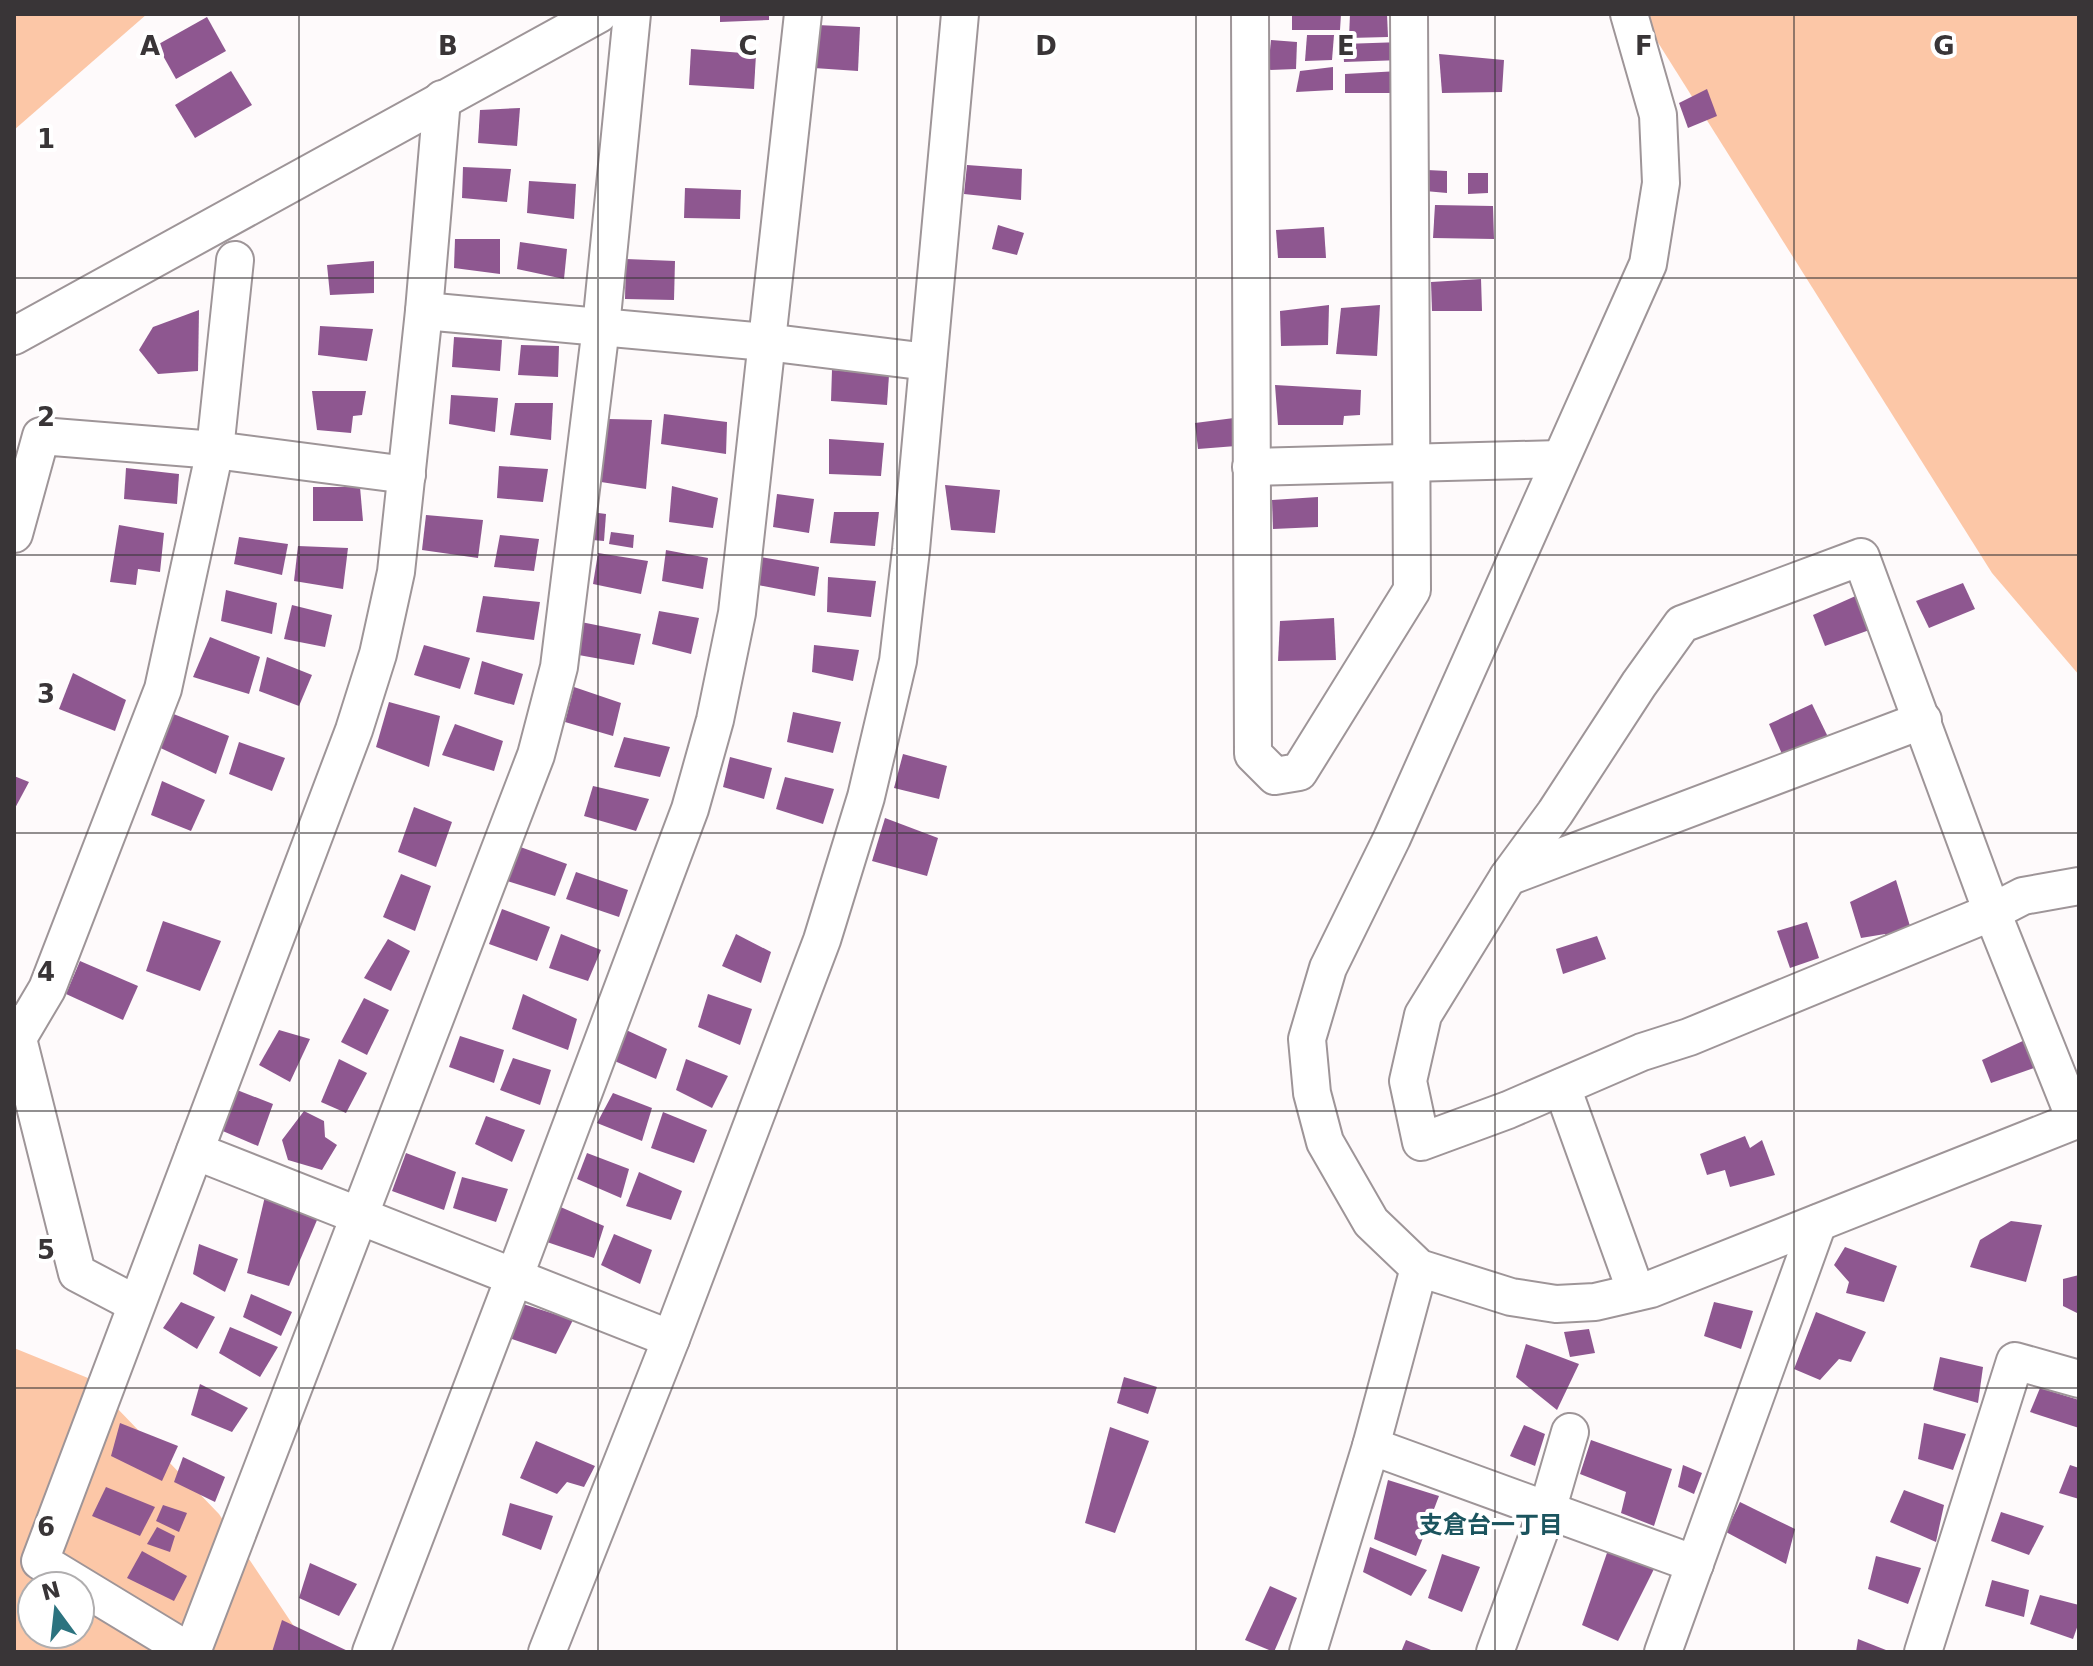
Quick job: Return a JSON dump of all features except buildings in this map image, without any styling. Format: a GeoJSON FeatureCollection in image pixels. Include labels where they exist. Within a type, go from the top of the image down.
{"type":"FeatureCollection","features":[{"type":"Feature","properties":{"kind":"street"},"geometry":{"type":"LineString","coordinates":[[14,336],[599,14]]}},
{"type":"Feature","properties":{"kind":"street"},"geometry":{"type":"LineString","coordinates":[[442,99],[424,311],[396,572],[378,654],[354,730],[40,1561],[191,1652],[536,755],[559,667],[601,327],[632,14]]}},
{"type":"Feature","properties":{"kind":"street"},"geometry":{"type":"LineString","coordinates":[[371,1652],[690,809],[715,720],[737,613],[803,14]]}},
{"type":"Feature","properties":{"kind":"street"},"geometry":{"type":"LineString","coordinates":[[547,1652],[671,1339],[822,940],[866,797],[898,661],[960,14]]}},
{"type":"Feature","properties":{"kind":"street"},"geometry":{"type":"LineString","coordinates":[[1250,14],[1253,754],[1275,776],[1299,772],[1412,590],[1409,14]]}},
{"type":"Feature","properties":{"kind":"street"},"geometry":{"type":"LineString","coordinates":[[1629,14],[1658,115],[1661,183],[1648,264],[1392,838],[1328,968],[1307,1039],[1312,1093],[1325,1142],[1371,1222],[1419,1268],[1511,1297],[1556,1304],[1595,1302],[1651,1289],[2077,1119],[1992,912],[1861,557],[1682,624],[1555,813],[1508,877],[1423,1015],[1408,1081],[1421,1142],[1508,1110],[1642,1052],[1689,1037],[1992,912],[2023,896],[2079,886]]}},
{"type":"Feature","properties":{"kind":"street"},"geometry":{"type":"LineString","coordinates":[[136,1304],[77,1273],[16,1030],[47,989],[163,689],[215,450],[235,260]]}},
{"type":"Feature","properties":{"kind":"street"},"geometry":{"type":"LineString","coordinates":[[424,311],[766,342],[928,362]]}},
{"type":"Feature","properties":{"kind":"street"},"geometry":{"type":"LineString","coordinates":[[14,534],[41,436],[215,450],[407,475]]}},
{"type":"Feature","properties":{"kind":"street"},"geometry":{"type":"LineString","coordinates":[[1251,467],[1560,459]]}},
{"type":"Feature","properties":{"kind":"street"},"geometry":{"type":"LineString","coordinates":[[1508,877],[1923,720]]}},
{"type":"Feature","properties":{"kind":"street"},"geometry":{"type":"LineString","coordinates":[[1562,1087],[1636,1292]]}},
{"type":"Feature","properties":{"kind":"street"},"geometry":{"type":"LineString","coordinates":[[195,1151],[671,1339]]}},
{"type":"Feature","properties":{"kind":"street"},"geometry":{"type":"LineString","coordinates":[[1663,1652],[1818,1223]]}},
{"type":"Feature","properties":{"kind":"street"},"geometry":{"type":"LineString","coordinates":[[1308,1652],[1371,1446],[1419,1268]]}},
{"type":"Feature","properties":{"kind":"street"},"geometry":{"type":"LineString","coordinates":[[1923,1652],[2015,1361],[2079,1379]]}},
{"type":"Feature","properties":{"kind":"street"},"geometry":{"type":"LineString","coordinates":[[1495,1652],[1547,1511],[1570,1432]]}},
{"type":"Feature","properties":{"kind":"street"},"geometry":{"type":"LineString","coordinates":[[1371,1446],[1695,1564]]}},
{"type":"Feature","properties":{"kind":"shaded area"},"geometry":{"type":"Polygon","coordinates":[[[14,14],[147,14],[14,130],[14,14]]]}},
{"type":"Feature","properties":{"kind":"shaded area"},"geometry":{"type":"Polygon","coordinates":[[[1640,14],[2079,14],[2079,675],[1992,573],[1640,14]]]}},
{"type":"Feature","properties":{"kind":"shaded area"},"geometry":{"type":"Polygon","coordinates":[[[14,1348],[88,1378],[219,1514],[311,1652],[14,1652],[14,1348]]]}},
{"type":"Feature","properties":{"kind":"district","name":"支倉台一丁目"},"geometry":{"type":"Point","coordinates":[1491,1525]}}]}
